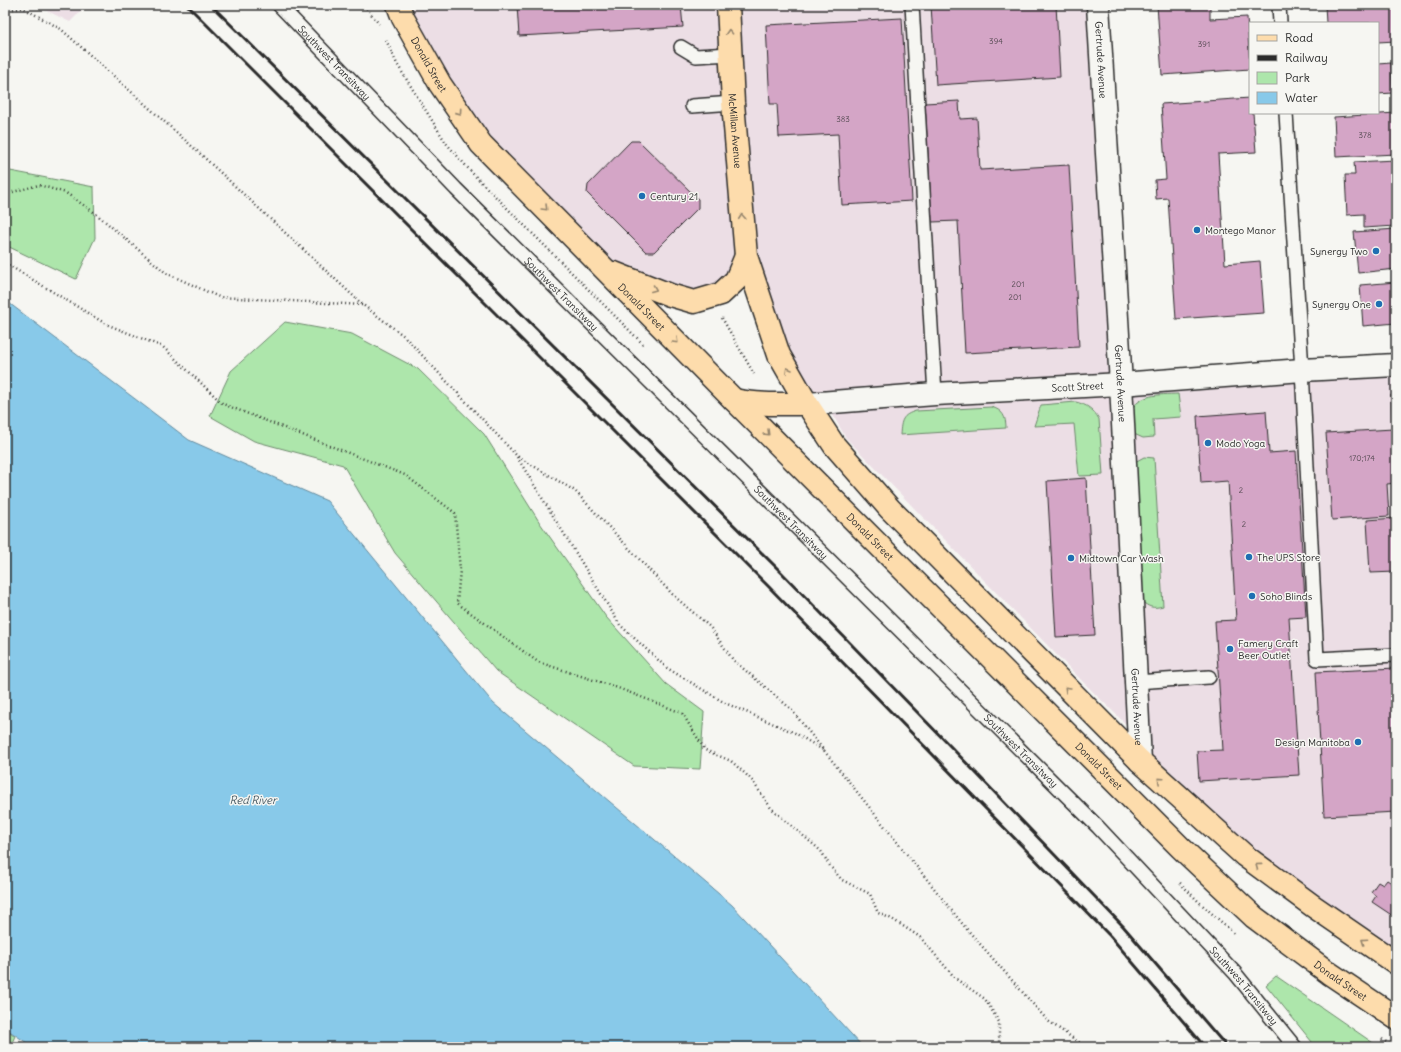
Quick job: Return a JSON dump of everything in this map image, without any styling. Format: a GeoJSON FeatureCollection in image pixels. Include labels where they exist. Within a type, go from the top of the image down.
{"type":"FeatureCollection","features":[{"type":"Feature","properties":{"kind":"main road","name":"Donald Street"},"geometry":{"type":"LineString","coordinates":[[398,5],[403,18],[440,84],[481,144],[1181,848],[1254,917],[1329,973],[1396,1018]]}},
{"type":"Feature","properties":{"kind":"main road","name":"McMillan Avenue"},"geometry":{"type":"LineString","coordinates":[[728,5],[733,103],[746,256]]}},
{"type":"Feature","properties":{"kind":"main road"},"geometry":{"type":"LineString","coordinates":[[605,269],[670,295],[694,302],[721,294],[736,280],[746,256]]}},
{"type":"Feature","properties":{"kind":"main road"},"geometry":{"type":"LineString","coordinates":[[746,256],[779,354],[807,404],[834,445],[890,509],[1140,761],[1245,856],[1313,906],[1396,963]]}},
{"type":"Feature","properties":{"kind":"main road"},"geometry":{"type":"LineString","coordinates":[[734,400],[766,404],[807,404]]}},
{"type":"Feature","properties":{"kind":"street","name":"Gertrude Avenue"},"geometry":{"type":"LineString","coordinates":[[1098,5],[1121,384],[1140,761]]}},
{"type":"Feature","properties":{"kind":"street","name":"Scott Street"},"geometry":{"type":"LineString","coordinates":[[807,404],[935,394],[1121,384],[1302,370],[1396,365]]}},
{"type":"Feature","properties":{"kind":"lane","name":"Southwest Transitway"},"geometry":{"type":"LineString","coordinates":[[278,5],[456,188],[1098,827],[1235,973],[1295,1047]]}},
{"type":"Feature","properties":{"kind":"lane"},"geometry":{"type":"LineString","coordinates":[[912,5],[935,394]]}},
{"type":"Feature","properties":{"kind":"lane"},"geometry":{"type":"LineString","coordinates":[[1279,5],[1280,22]]}},
{"type":"Feature","properties":{"kind":"lane"},"geometry":{"type":"LineString","coordinates":[[681,47],[696,56],[730,54]]}},
{"type":"Feature","properties":{"kind":"lane"},"geometry":{"type":"LineString","coordinates":[[692,106],[733,103]]}},
{"type":"Feature","properties":{"kind":"lane"},"geometry":{"type":"LineString","coordinates":[[1286,114],[1302,370],[1317,659],[1396,656]]}},
{"type":"Feature","properties":{"kind":"lane"},"geometry":{"type":"LineString","coordinates":[[1136,682],[1209,677]]}},
{"type":"Feature","properties":{"kind":"path"},"geometry":{"type":"LineString","coordinates":[[5,10],[23,8],[60,29],[195,149],[364,305],[404,336],[517,456],[620,625],[667,668],[725,703],[795,733],[825,751]]}},
{"type":"Feature","properties":{"kind":"path"},"geometry":{"type":"LineString","coordinates":[[5,194],[39,185],[66,193],[95,213],[166,273],[219,297],[364,305]]}},
{"type":"Feature","properties":{"kind":"path"},"geometry":{"type":"LineString","coordinates":[[5,263],[106,324],[163,347],[223,404],[405,475],[455,513],[460,570],[457,603],[538,662],[618,688],[682,713],[705,750],[731,761],[751,779],[771,808],[821,851],[830,866],[842,880],[870,894],[878,913],[892,919],[920,938],[956,978],[985,999],[999,1022],[999,1047]]}},
{"type":"Feature","properties":{"kind":"path"},"geometry":{"type":"LineString","coordinates":[[720,315],[754,374]]}},
{"type":"Feature","properties":{"kind":"path"},"geometry":{"type":"LineString","coordinates":[[517,456],[575,491],[674,595],[710,627],[733,660],[790,708],[965,926],[1048,1021],[1086,1047]]}},
{"type":"Feature","properties":{"kind":"shaded area"},"geometry":{"type":"Polygon","coordinates":[[[35,5],[87,5],[70,22],[35,5]]]}},
{"type":"Feature","properties":{"kind":"shaded area"},"geometry":{"type":"Polygon","coordinates":[[[398,5],[1098,5],[1121,384],[1396,365],[1396,963],[1140,761],[1138,736],[1084,683],[846,438],[826,403],[807,404],[746,257],[736,280],[694,302],[605,269],[481,144],[398,5]]]}},
{"type":"Feature","properties":{"kind":"green space"},"geometry":{"type":"Polygon","coordinates":[[[5,170],[94,187],[95,238],[76,279],[5,245],[5,170]]]}},
{"type":"Feature","properties":{"kind":"green space"},"geometry":{"type":"Polygon","coordinates":[[[285,322],[352,334],[418,369],[484,434],[540,523],[606,617],[666,684],[704,712],[700,769],[634,766],[496,671],[395,553],[343,465],[254,441],[210,416],[231,371],[285,322]]]}},
{"type":"Feature","properties":{"kind":"green space"},"geometry":{"type":"Polygon","coordinates":[[[1178,394],[1181,417],[1153,419],[1154,437],[1143,438],[1134,434],[1129,412],[1139,401],[1150,396],[1178,394]]]}},
{"type":"Feature","properties":{"kind":"green space"},"geometry":{"type":"Polygon","coordinates":[[[1076,402],[1089,408],[1099,419],[1103,475],[1079,476],[1074,424],[1034,426],[1041,405],[1076,402]]]}},
{"type":"Feature","properties":{"kind":"green space"},"geometry":{"type":"Polygon","coordinates":[[[991,407],[1003,414],[1006,428],[900,435],[901,425],[905,416],[916,411],[991,407]]]}},
{"type":"Feature","properties":{"kind":"green space"},"geometry":{"type":"Polygon","coordinates":[[[1144,457],[1154,458],[1163,606],[1156,607],[1149,606],[1141,601],[1133,463],[1144,457]]]}},
{"type":"Feature","properties":{"kind":"green space"},"geometry":{"type":"Polygon","coordinates":[[[1276,976],[1379,1047],[1316,1047],[1266,985],[1276,976]]]}},
{"type":"Feature","properties":{"kind":"green space"},"geometry":{"type":"Polygon","coordinates":[[[5,1028],[15,1036],[10,1047],[5,1047],[5,1028]]]}},
{"type":"Feature","properties":{"kind":"water","name":"Red River"},"geometry":{"type":"Polygon","coordinates":[[[5,300],[189,440],[327,501],[493,703],[732,905],[863,1047],[33,1047],[5,1028],[5,300]]]}},
{"type":"Feature","properties":{"kind":"building"},"geometry":{"type":"Polygon","coordinates":[[[517,5],[681,5],[683,27],[519,36],[517,5]]]}},
{"type":"Feature","properties":{"kind":"building"},"geometry":{"type":"Polygon","coordinates":[[[931,5],[1056,5],[1060,77],[936,85],[931,5]]]}},
{"type":"Feature","properties":{"kind":"building"},"geometry":{"type":"Polygon","coordinates":[[[1157,5],[1210,5],[1210,19],[1247,17],[1249,69],[1162,75],[1157,5]]]}},
{"type":"Feature","properties":{"kind":"building"},"geometry":{"type":"Polygon","coordinates":[[[1325,5],[1396,5],[1396,41],[1379,42],[1379,22],[1326,22],[1325,5]]]}},
{"type":"Feature","properties":{"kind":"building"},"geometry":{"type":"Polygon","coordinates":[[[902,18],[912,201],[842,205],[838,134],[779,137],[777,104],[770,104],[766,25],[902,18]]]}},
{"type":"Feature","properties":{"kind":"building"},"geometry":{"type":"Polygon","coordinates":[[[1391,63],[1393,93],[1379,94],[1379,64],[1391,63]]]}},
{"type":"Feature","properties":{"kind":"building","name":"Montego Manor"},"geometry":{"type":"Polygon","coordinates":[[[1249,98],[1249,114],[1253,114],[1256,152],[1218,154],[1225,264],[1260,261],[1264,313],[1176,319],[1168,198],[1156,199],[1155,180],[1166,179],[1161,104],[1249,98]]]}},
{"type":"Feature","properties":{"kind":"building"},"geometry":{"type":"Polygon","coordinates":[[[959,101],[960,119],[977,118],[980,170],[1069,165],[1079,347],[965,353],[958,221],[932,222],[925,103],[959,101]]]}},
{"type":"Feature","properties":{"kind":"building"},"geometry":{"type":"Polygon","coordinates":[[[1396,113],[1396,154],[1336,157],[1334,117],[1396,113]]]}},
{"type":"Feature","properties":{"kind":"building","name":"Century 21"},"geometry":{"type":"Polygon","coordinates":[[[631,141],[639,141],[698,199],[698,208],[654,252],[646,252],[587,193],[588,185],[631,141]]]}},
{"type":"Feature","properties":{"kind":"building"},"geometry":{"type":"Polygon","coordinates":[[[1396,160],[1396,226],[1364,228],[1364,214],[1347,215],[1345,175],[1355,175],[1354,162],[1396,160]]]}},
{"type":"Feature","properties":{"kind":"building","name":"Synergy Two"},"geometry":{"type":"Polygon","coordinates":[[[1396,229],[1396,269],[1358,273],[1354,232],[1396,229]]]}},
{"type":"Feature","properties":{"kind":"building","name":"Synergy One"},"geometry":{"type":"Polygon","coordinates":[[[1396,282],[1396,323],[1363,326],[1360,285],[1396,282]]]}},
{"type":"Feature","properties":{"kind":"building"},"geometry":{"type":"Polygon","coordinates":[[[1391,395],[1396,395],[1396,483],[1387,484],[1389,516],[1332,520],[1326,433],[1393,429],[1391,395]]]}},
{"type":"Feature","properties":{"kind":"building"},"geometry":{"type":"Polygon","coordinates":[[[1266,411],[1269,453],[1296,451],[1306,617],[1289,618],[1299,775],[1199,781],[1197,751],[1223,750],[1215,621],[1236,620],[1228,481],[1201,483],[1197,416],[1266,411]]]}},
{"type":"Feature","properties":{"kind":"building","name":"Midtown Car Wash"},"geometry":{"type":"Polygon","coordinates":[[[1086,478],[1095,635],[1056,637],[1047,481],[1086,478]]]}},
{"type":"Feature","properties":{"kind":"building"},"geometry":{"type":"Polygon","coordinates":[[[1396,518],[1396,572],[1370,573],[1367,520],[1396,518]]]}},
{"type":"Feature","properties":{"kind":"building","name":"Design Manitoba"},"geometry":{"type":"Polygon","coordinates":[[[1396,668],[1396,812],[1324,816],[1316,672],[1396,668]]]}},
{"type":"Feature","properties":{"kind":"building"},"geometry":{"type":"Polygon","coordinates":[[[1387,880],[1396,886],[1396,918],[1372,902],[1376,896],[1371,892],[1378,882],[1383,885],[1387,880]]]}},
{"type":"Feature","properties":{"kind":"railway"},"geometry":{"type":"LineString","coordinates":[[187,5],[768,586],[1110,936],[1205,1047]]}},
{"type":"Feature","properties":{"kind":"railway"},"geometry":{"type":"LineString","coordinates":[[211,5],[782,573],[1123,926],[1227,1047]]}},
{"type":"Feature","properties":{"kind":"place","name":"Century 21"},"geometry":{"type":"Point","coordinates":[642,196]}},
{"type":"Feature","properties":{"kind":"place","name":"Montego Manor"},"geometry":{"type":"Point","coordinates":[1197,230]}},
{"type":"Feature","properties":{"kind":"place","name":"Synergy Two"},"geometry":{"type":"Point","coordinates":[1376,251]}},
{"type":"Feature","properties":{"kind":"place","name":"Synergy One"},"geometry":{"type":"Point","coordinates":[1379,304]}},
{"type":"Feature","properties":{"kind":"place","name":"Modo Yoga"},"geometry":{"type":"Point","coordinates":[1208,443]}},
{"type":"Feature","properties":{"kind":"place","name":"The UPS Store"},"geometry":{"type":"Point","coordinates":[1249,557]}},
{"type":"Feature","properties":{"kind":"place","name":"Midtown Car Wash"},"geometry":{"type":"Point","coordinates":[1071,558]}},
{"type":"Feature","properties":{"kind":"place","name":"Soho Blinds"},"geometry":{"type":"Point","coordinates":[1252,596]}},
{"type":"Feature","properties":{"kind":"place","name":"Famery Craft Beer Outlet"},"geometry":{"type":"Point","coordinates":[1230,649]}},
{"type":"Feature","properties":{"kind":"place","name":"Design Manitoba"},"geometry":{"type":"Point","coordinates":[1358,742]}}]}
